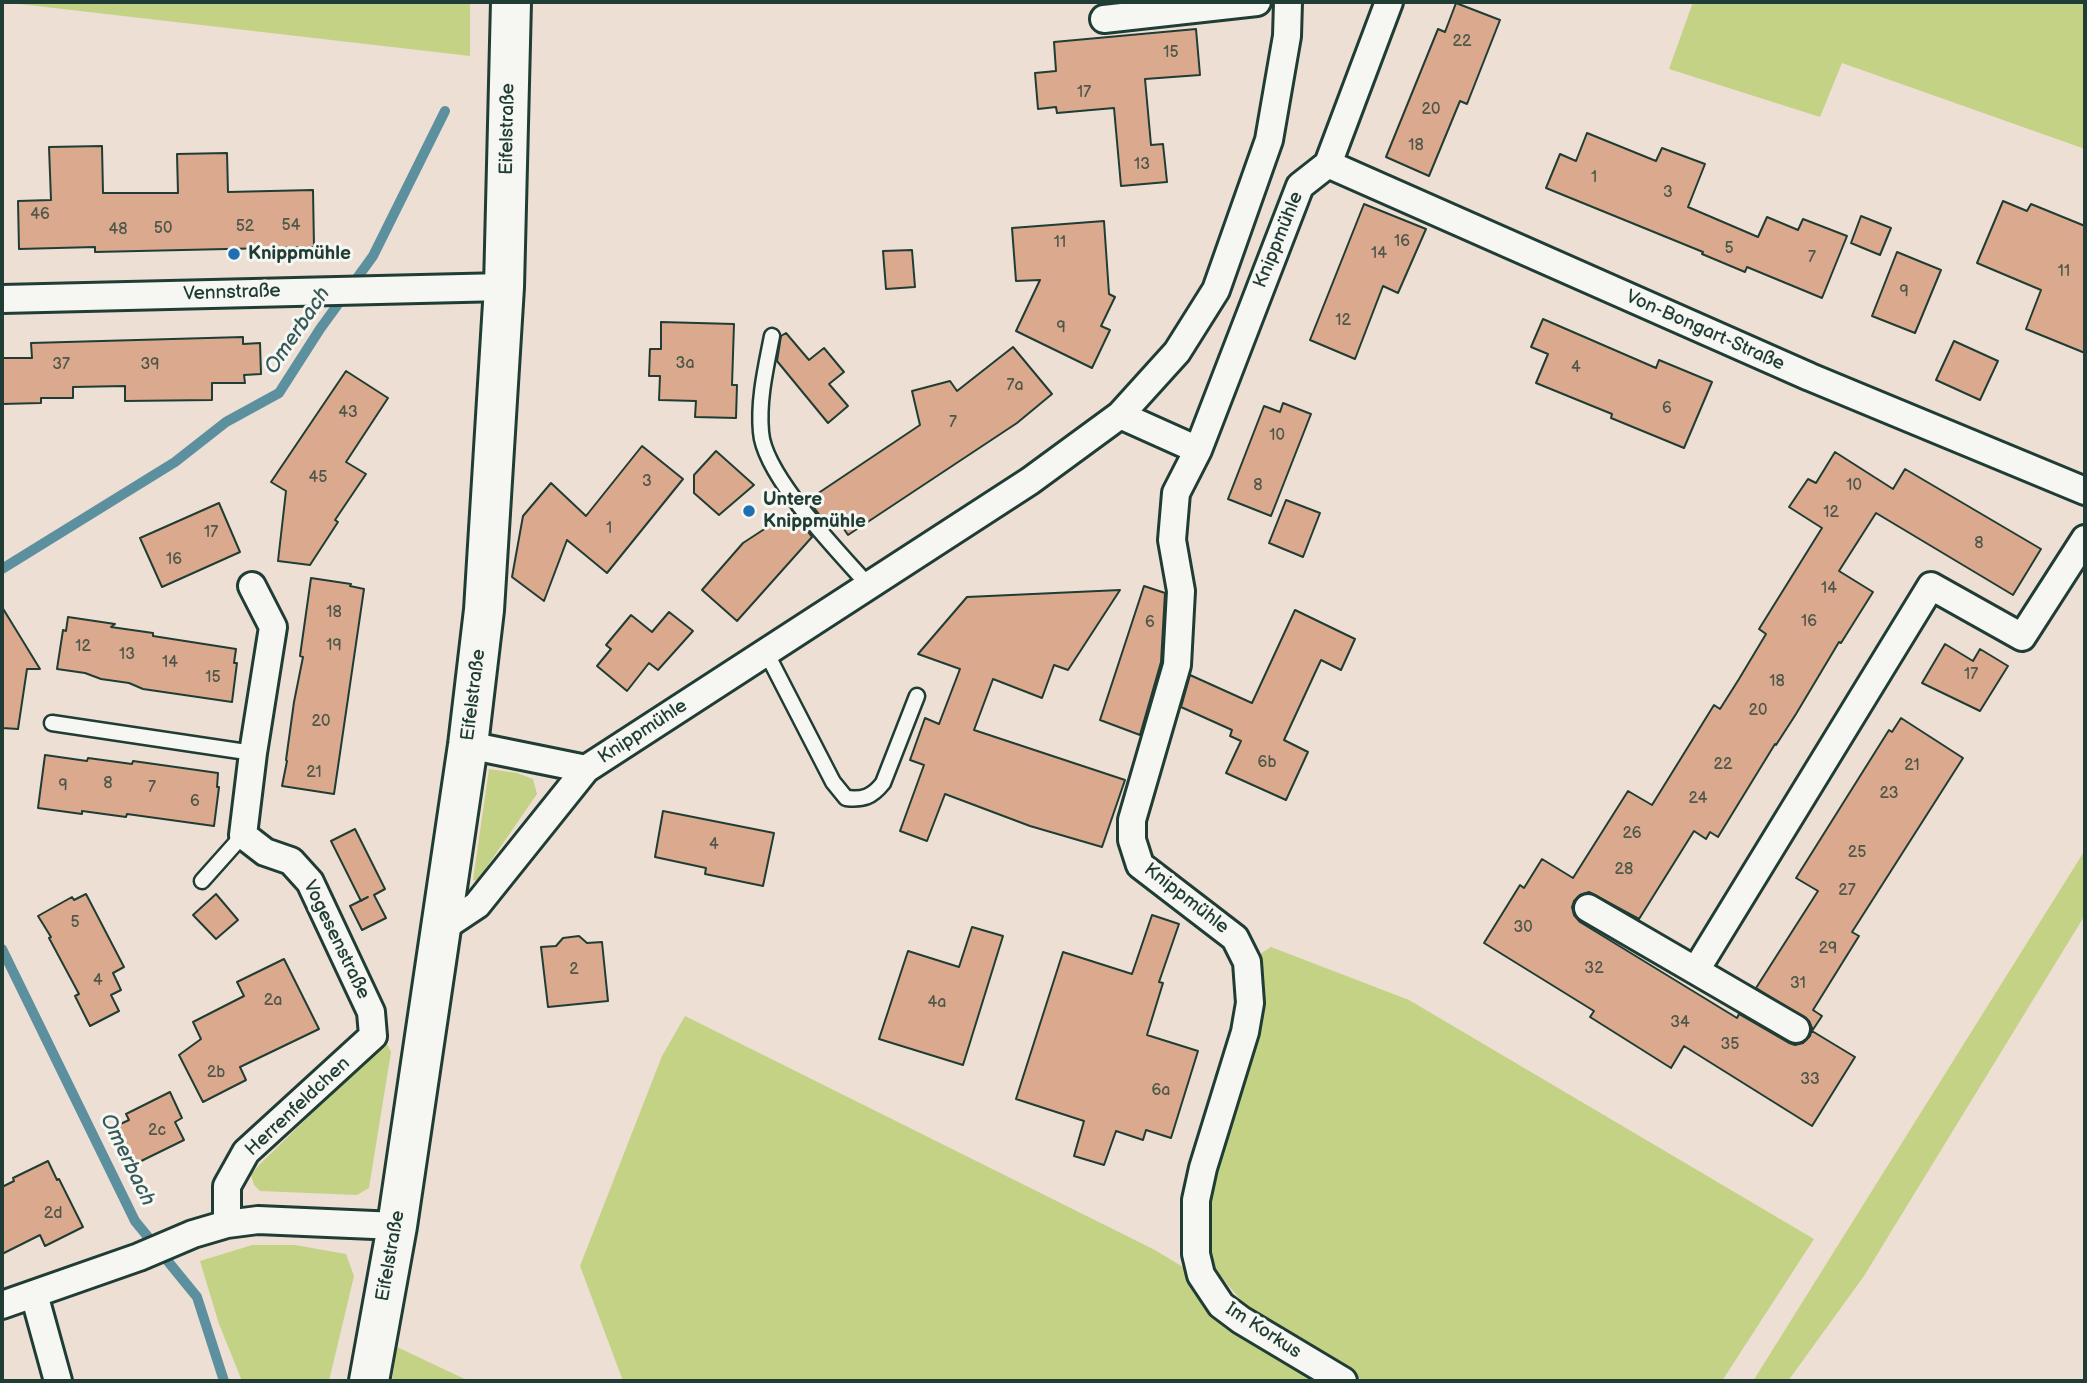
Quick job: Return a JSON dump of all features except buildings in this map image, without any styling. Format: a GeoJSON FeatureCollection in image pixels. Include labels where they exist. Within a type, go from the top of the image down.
{"type":"FeatureCollection","features":[{"type":"Feature","properties":{"kind":"main road","name":"Eifelstraße"},"geometry":{"type":"LineString","coordinates":[[369,1381],[397,1226],[468,745],[484,610],[504,287],[510,2]]}},
{"type":"Feature","properties":{"kind":"street"},"geometry":{"type":"LineString","coordinates":[[1104,19],[1257,2]]}},
{"type":"Feature","properties":{"kind":"street","name":"Knippmühle"},"geometry":{"type":"LineString","coordinates":[[441,929],[477,905],[586,769],[1030,481],[1120,415],[1177,352],[1216,290],[1269,140],[1287,36],[1288,2]]}},
{"type":"Feature","properties":{"kind":"street"},"geometry":{"type":"LineString","coordinates":[[1328,164],[1390,2]]}},
{"type":"Feature","properties":{"kind":"street","name":"Knippmühle"},"geometry":{"type":"LineString","coordinates":[[1195,1223],[1196,1200],[1203,1168],[1247,1023],[1250,1003],[1247,962],[1235,938],[1140,865],[1132,840],[1132,821],[1177,665],[1181,591],[1172,540],[1177,493],[1198,450],[1300,186],[1328,164]]}},
{"type":"Feature","properties":{"kind":"street","name":"Von-Bongart-Straße"},"geometry":{"type":"LineString","coordinates":[[1328,164],[1810,377],[2085,491]]}},
{"type":"Feature","properties":{"kind":"street","name":"Vennstraße"},"geometry":{"type":"LineString","coordinates":[[2,299],[504,287]]}},
{"type":"Feature","properties":{"kind":"street"},"geometry":{"type":"LineString","coordinates":[[1120,415],[1198,450]]}},
{"type":"Feature","properties":{"kind":"street"},"geometry":{"type":"LineString","coordinates":[[1696,970],[1931,586],[2022,637],[2085,539]]}},
{"type":"Feature","properties":{"kind":"street"},"geometry":{"type":"LineString","coordinates":[[243,835],[272,626],[252,586]]}},
{"type":"Feature","properties":{"kind":"street","name":"Knippmühle"},"geometry":{"type":"LineString","coordinates":[[468,745],[586,769]]}},
{"type":"Feature","properties":{"kind":"street","name":"Vogesenstraße"},"geometry":{"type":"LineString","coordinates":[[243,835],[265,852],[292,861],[310,883],[371,1012],[373,1036]]}},
{"type":"Feature","properties":{"kind":"street"},"geometry":{"type":"LineString","coordinates":[[1588,908],[1796,1029]]}},
{"type":"Feature","properties":{"kind":"street","name":"Herrenfeldchen"},"geometry":{"type":"LineString","coordinates":[[228,1224],[227,1186],[246,1152],[373,1036]]}},
{"type":"Feature","properties":{"kind":"street"},"geometry":{"type":"LineString","coordinates":[[2,1305],[139,1257],[192,1234],[228,1224],[258,1220],[397,1226]]}},
{"type":"Feature","properties":{"kind":"street","name":"Im Korkus"},"geometry":{"type":"LineString","coordinates":[[1195,1223],[1196,1254],[1201,1275],[1221,1305],[1241,1320],[1343,1381]]}},
{"type":"Feature","properties":{"kind":"street"},"geometry":{"type":"LineString","coordinates":[[34,1294],[58,1381]]}},
{"type":"Feature","properties":{"kind":"lane"},"geometry":{"type":"LineString","coordinates":[[772,336],[761,400],[761,435],[769,459],[793,496],[869,586]]}},
{"type":"Feature","properties":{"kind":"lane"},"geometry":{"type":"LineString","coordinates":[[766,652],[832,782],[846,798],[861,800],[874,793],[883,783],[917,696]]}},
{"type":"Feature","properties":{"kind":"lane"},"geometry":{"type":"LineString","coordinates":[[52,723],[253,753]]}},
{"type":"Feature","properties":{"kind":"lane"},"geometry":{"type":"LineString","coordinates":[[202,881],[243,835]]}},
{"type":"Feature","properties":{"kind":"green space"},"geometry":{"type":"Polygon","coordinates":[[[2,2],[470,2],[470,56],[2,2]]]}},
{"type":"Feature","properties":{"kind":"green space"},"geometry":{"type":"Polygon","coordinates":[[[1693,2],[2085,2],[2085,149],[1842,63],[1820,117],[1669,69],[1693,2]]]}},
{"type":"Feature","properties":{"kind":"green space"},"geometry":{"type":"Polygon","coordinates":[[[489,769],[517,773],[533,779],[537,794],[477,881],[473,880],[489,769]]]}},
{"type":"Feature","properties":{"kind":"green space"},"geometry":{"type":"Polygon","coordinates":[[[2085,850],[2085,915],[1864,1276],[1788,1381],[1753,1381],[2085,850]]]}},
{"type":"Feature","properties":{"kind":"green space"},"geometry":{"type":"Polygon","coordinates":[[[1271,947],[1409,1000],[1814,1239],[1722,1381],[1364,1381],[1250,1311],[1216,1271],[1202,1225],[1260,954],[1271,947]]]}},
{"type":"Feature","properties":{"kind":"green space"},"geometry":{"type":"Polygon","coordinates":[[[685,1016],[1155,1250],[1183,1267],[1192,1284],[1327,1381],[623,1381],[580,1266],[662,1056],[685,1016]]]}},
{"type":"Feature","properties":{"kind":"green space"},"geometry":{"type":"Polygon","coordinates":[[[387,1044],[391,1052],[369,1188],[357,1195],[260,1191],[254,1185],[251,1175],[258,1166],[379,1048],[387,1044]]]}},
{"type":"Feature","properties":{"kind":"green space"},"geometry":{"type":"Polygon","coordinates":[[[252,1245],[295,1245],[346,1254],[354,1276],[329,1381],[242,1381],[219,1324],[200,1261],[252,1245]]]}},
{"type":"Feature","properties":{"kind":"green space"},"geometry":{"type":"Polygon","coordinates":[[[397,1347],[469,1381],[392,1381],[397,1347]]]}},
{"type":"Feature","properties":{"kind":"waterway","name":"Omerbach"},"geometry":{"type":"LineString","coordinates":[[2,569],[175,462],[226,422],[279,393],[320,329],[373,256],[445,111]]}},
{"type":"Feature","properties":{"kind":"waterway","name":"Omerbach"},"geometry":{"type":"LineString","coordinates":[[2,949],[135,1221],[197,1297],[224,1381]]}},
{"type":"Feature","properties":{"kind":"place","name":"Knippmühle"},"geometry":{"type":"Point","coordinates":[234,254]}},
{"type":"Feature","properties":{"kind":"place","name":"Untere Knippmühle"},"geometry":{"type":"Point","coordinates":[749,511]}}]}
